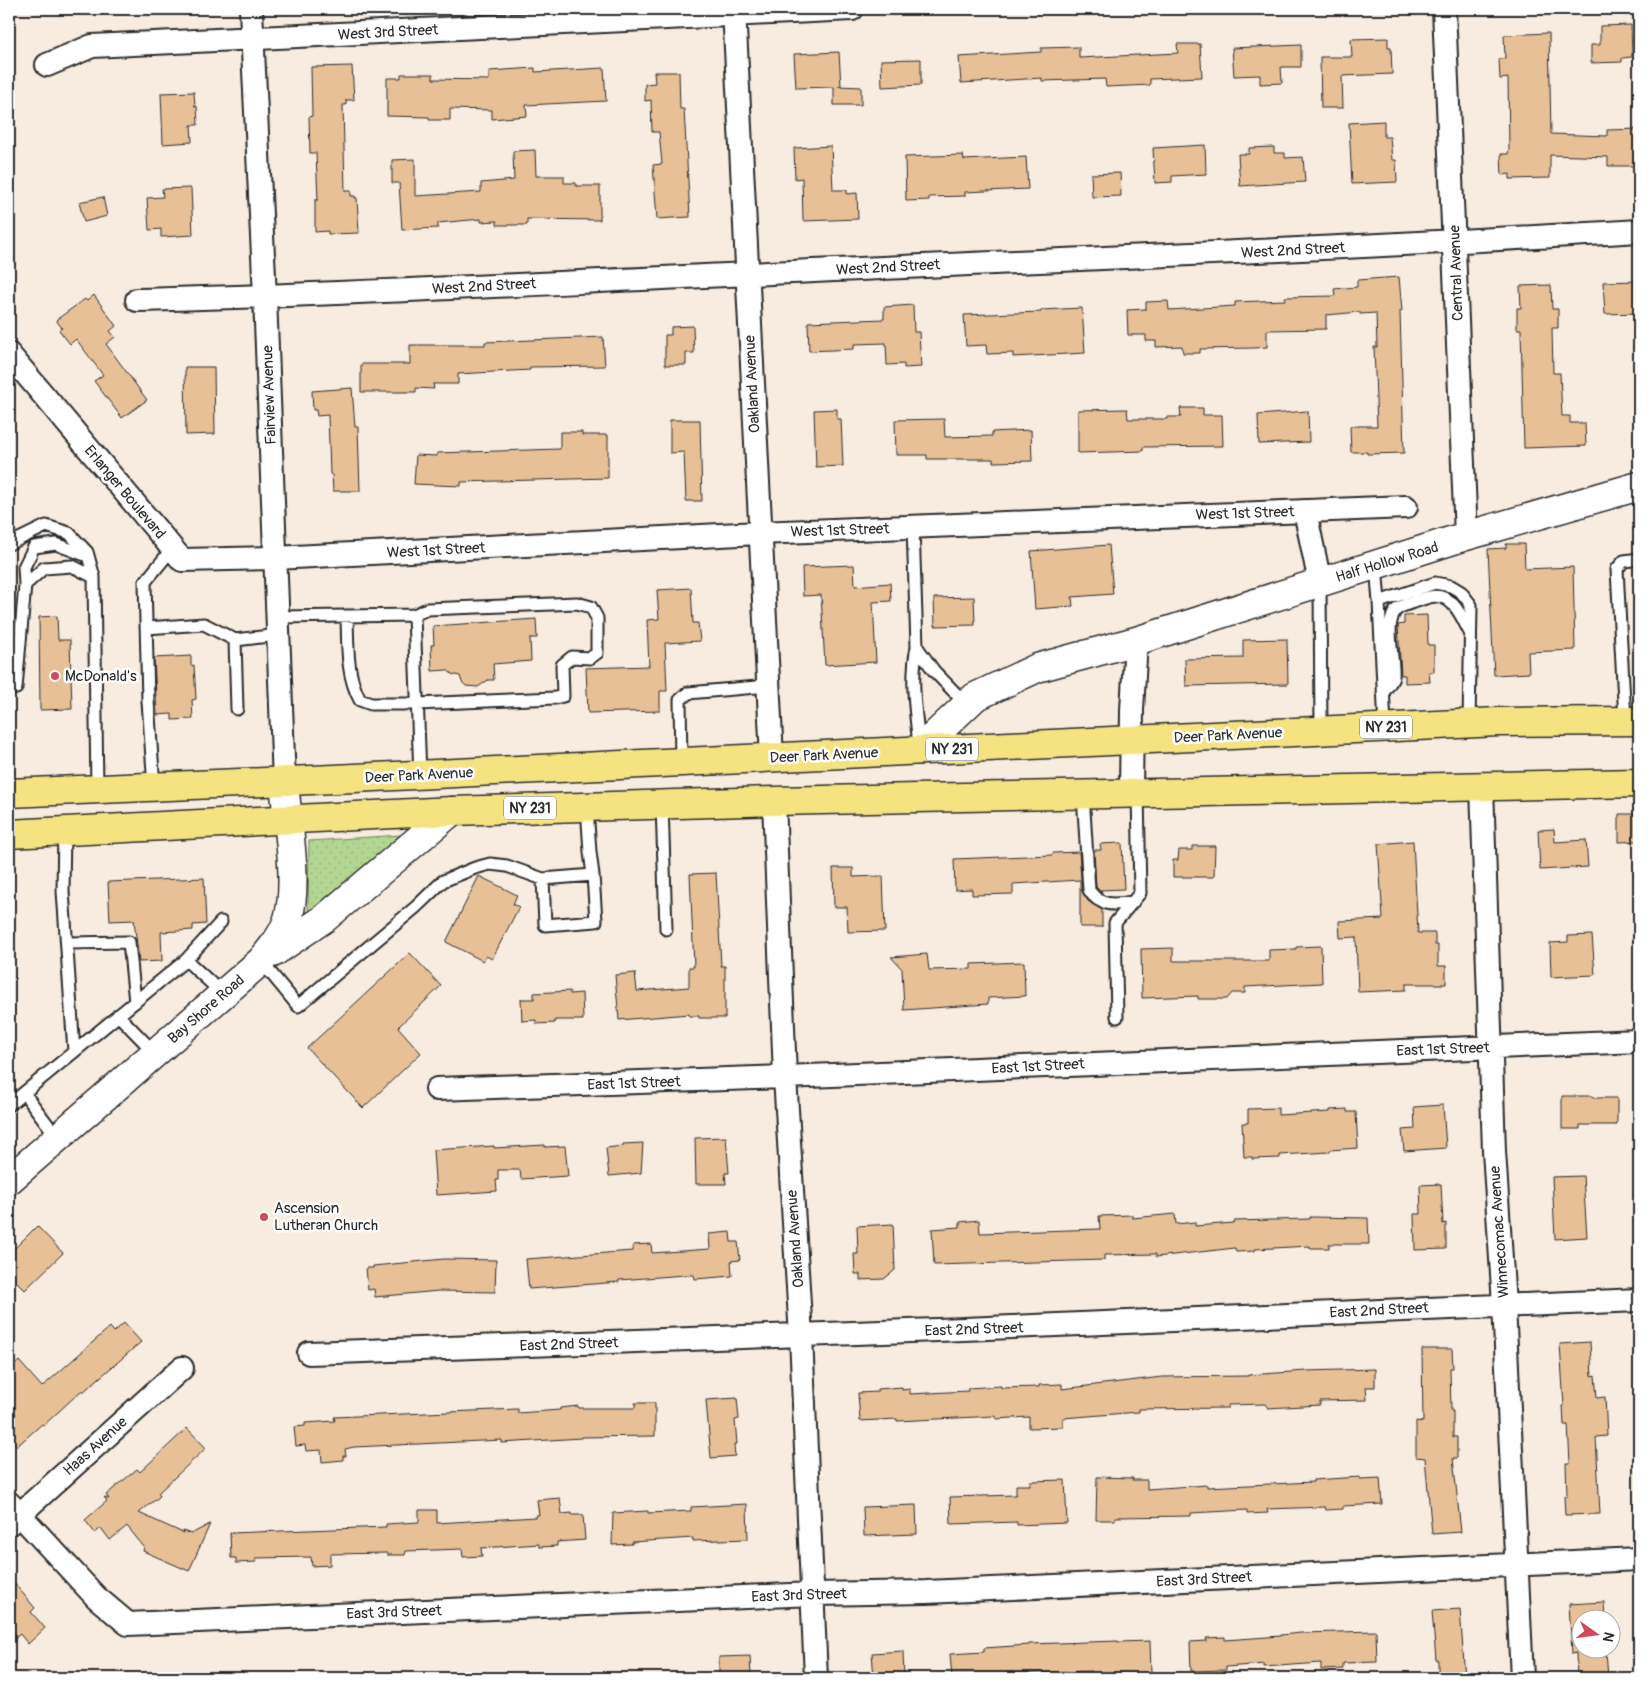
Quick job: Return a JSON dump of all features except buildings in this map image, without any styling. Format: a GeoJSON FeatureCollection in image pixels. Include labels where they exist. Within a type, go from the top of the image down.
{"type":"FeatureCollection","features":[{"type":"Feature","properties":{"kind":"main road","name":"Deer Park Avenue"},"geometry":{"type":"LineString","coordinates":[[9,793],[284,782],[1321,730],[1469,724],[1632,722]]}},
{"type":"Feature","properties":{"kind":"main road","name":"NY 231"},"geometry":{"type":"LineString","coordinates":[[9,834],[452,811],[588,806],[1639,783]]}},
{"type":"Feature","properties":{"kind":"street","name":"Fairview Avenue"},"geometry":{"type":"LineString","coordinates":[[251,9],[265,297],[284,782]]}},
{"type":"Feature","properties":{"kind":"street","name":"West 3rd Street"},"geometry":{"type":"LineString","coordinates":[[47,65],[92,46],[253,39],[734,11],[852,9]]}},
{"type":"Feature","properties":{"kind":"street","name":"Central Avenue"},"geometry":{"type":"LineString","coordinates":[[1444,9],[1466,536]]}},
{"type":"Feature","properties":{"kind":"street","name":"Oakland Avenue"},"geometry":{"type":"LineString","coordinates":[[734,11],[772,758]]}},
{"type":"Feature","properties":{"kind":"street","name":"West 2nd Street"},"geometry":{"type":"LineString","coordinates":[[137,300],[265,297],[1455,242],[1639,231]]}},
{"type":"Feature","properties":{"kind":"street","name":"Erlanger Boulevard"},"geometry":{"type":"LineString","coordinates":[[9,354],[182,560],[275,558]]}},
{"type":"Feature","properties":{"kind":"street","name":"Half Hollow Road"},"geometry":{"type":"LineString","coordinates":[[919,750],[975,697],[1037,668],[1136,642],[1466,536],[1639,486]]}},
{"type":"Feature","properties":{"kind":"street","name":"West 1st Street"},"geometry":{"type":"LineString","coordinates":[[275,558],[760,533],[1406,507]]}},
{"type":"Feature","properties":{"kind":"street"},"geometry":{"type":"LineString","coordinates":[[1305,511],[1320,582]]}},
{"type":"Feature","properties":{"kind":"street"},"geometry":{"type":"LineString","coordinates":[[1134,793],[1132,740],[1136,642]]}},
{"type":"Feature","properties":{"kind":"street","name":"Bay Shore Road"},"geometry":{"type":"LineString","coordinates":[[9,1180],[261,960],[282,934],[288,919],[292,895],[291,851],[284,782]]}},
{"type":"Feature","properties":{"kind":"street","name":"Winnecomac Avenue"},"geometry":{"type":"LineString","coordinates":[[1482,786],[1494,1151],[1504,1305],[1522,1678]]}},
{"type":"Feature","properties":{"kind":"street","name":"Oakland Avenue"},"geometry":{"type":"LineString","coordinates":[[774,801],[784,1077],[801,1336],[816,1678]]}},
{"type":"Feature","properties":{"kind":"street"},"geometry":{"type":"LineString","coordinates":[[261,960],[325,918],[452,811]]}},
{"type":"Feature","properties":{"kind":"street","name":"East 1st Street"},"geometry":{"type":"LineString","coordinates":[[438,1090],[1639,1040]]}},
{"type":"Feature","properties":{"kind":"street","name":"East 2nd Street"},"geometry":{"type":"LineString","coordinates":[[309,1353],[801,1336],[1639,1300]]}},
{"type":"Feature","properties":{"kind":"street","name":"Haas Avenue"},"geometry":{"type":"LineString","coordinates":[[12,1514],[182,1368]]}},
{"type":"Feature","properties":{"kind":"street","name":"East 3rd Street"},"geometry":{"type":"LineString","coordinates":[[12,1514],[96,1597],[128,1624],[813,1594],[926,1592],[1639,1559]]}},
{"type":"Feature","properties":{"kind":"lane"},"geometry":{"type":"LineString","coordinates":[[9,544],[46,526],[69,532],[87,552],[94,577],[97,789]]}},
{"type":"Feature","properties":{"kind":"lane"},"geometry":{"type":"LineString","coordinates":[[913,527],[917,647],[914,687],[919,750]]}},
{"type":"Feature","properties":{"kind":"lane"},"geometry":{"type":"LineString","coordinates":[[9,689],[16,688],[25,585],[24,568],[34,547],[56,544],[88,556]]}},
{"type":"Feature","properties":{"kind":"lane"},"geometry":{"type":"LineString","coordinates":[[154,787],[148,701],[145,582],[172,548]]}},
{"type":"Feature","properties":{"kind":"lane"},"geometry":{"type":"LineString","coordinates":[[1632,722],[1617,569],[1624,561],[1639,558]]}},
{"type":"Feature","properties":{"kind":"lane"},"geometry":{"type":"LineString","coordinates":[[1376,565],[1385,728]]}},
{"type":"Feature","properties":{"kind":"lane"},"geometry":{"type":"LineString","coordinates":[[25,585],[44,568],[72,566],[94,577]]}},
{"type":"Feature","properties":{"kind":"lane"},"geometry":{"type":"LineString","coordinates":[[1320,582],[1321,730]]}},
{"type":"Feature","properties":{"kind":"lane"},"geometry":{"type":"LineString","coordinates":[[1379,602],[1435,583],[1451,586],[1461,592],[1471,605],[1469,724]]}},
{"type":"Feature","properties":{"kind":"lane"},"geometry":{"type":"LineString","coordinates":[[1383,693],[1393,678],[1392,618],[1398,608],[1426,598],[1436,596],[1445,598],[1456,606],[1471,635]]}},
{"type":"Feature","properties":{"kind":"lane"},"geometry":{"type":"LineString","coordinates":[[146,628],[204,624],[235,640],[278,626],[347,616],[414,615],[427,609],[577,602],[591,607],[597,618],[597,653],[590,658],[572,657],[562,665],[563,696],[555,698],[417,704],[370,704],[360,700],[354,689],[350,672],[347,616]]}},
{"type":"Feature","properties":{"kind":"lane"},"geometry":{"type":"LineString","coordinates":[[414,615],[420,775]]}},
{"type":"Feature","properties":{"kind":"lane"},"geometry":{"type":"LineString","coordinates":[[235,640],[237,709]]}},
{"type":"Feature","properties":{"kind":"lane"},"geometry":{"type":"LineString","coordinates":[[917,647],[934,671],[967,704]]}},
{"type":"Feature","properties":{"kind":"lane"},"geometry":{"type":"LineString","coordinates":[[681,762],[680,700],[688,694],[768,686]]}},
{"type":"Feature","properties":{"kind":"lane"},"geometry":{"type":"LineString","coordinates":[[1117,1018],[1115,923],[1140,893],[1134,793]]}},
{"type":"Feature","properties":{"kind":"lane"},"geometry":{"type":"LineString","coordinates":[[1083,794],[1089,890],[1094,898],[1102,902],[1116,904],[1132,902]]}},
{"type":"Feature","properties":{"kind":"lane"},"geometry":{"type":"LineString","coordinates":[[662,804],[666,929]]}},
{"type":"Feature","properties":{"kind":"lane"},"geometry":{"type":"LineString","coordinates":[[543,879],[545,925],[596,921],[588,806]]}},
{"type":"Feature","properties":{"kind":"lane"},"geometry":{"type":"LineString","coordinates":[[64,831],[63,891],[74,1052]]}},
{"type":"Feature","properties":{"kind":"lane"},"geometry":{"type":"LineString","coordinates":[[261,960],[298,1006],[416,907],[444,881],[490,864],[507,866],[543,879],[593,874]]}},
{"type":"Feature","properties":{"kind":"lane"},"geometry":{"type":"LineString","coordinates":[[9,1105],[186,960],[222,922]]}},
{"type":"Feature","properties":{"kind":"lane"},"geometry":{"type":"LineString","coordinates":[[67,943],[129,942],[135,1002]]}},
{"type":"Feature","properties":{"kind":"lane"},"geometry":{"type":"LineString","coordinates":[[186,960],[223,994]]}},
{"type":"Feature","properties":{"kind":"lane"},"geometry":{"type":"LineString","coordinates":[[118,1015],[155,1053]]}},
{"type":"Feature","properties":{"kind":"lane"},"geometry":{"type":"LineString","coordinates":[[24,1093],[58,1138]]}},
{"type":"Feature","properties":{"kind":"green space"},"geometry":{"type":"Polygon","coordinates":[[[401,835],[400,846],[308,914],[309,841],[401,835]]]}},
{"type":"Feature","properties":{"kind":"place","name":"McDonald's"},"geometry":{"type":"Point","coordinates":[55,676]}},
{"type":"Feature","properties":{"kind":"place","name":"Ascension Lutheran Church"},"geometry":{"type":"Point","coordinates":[264,1217]}}]}
